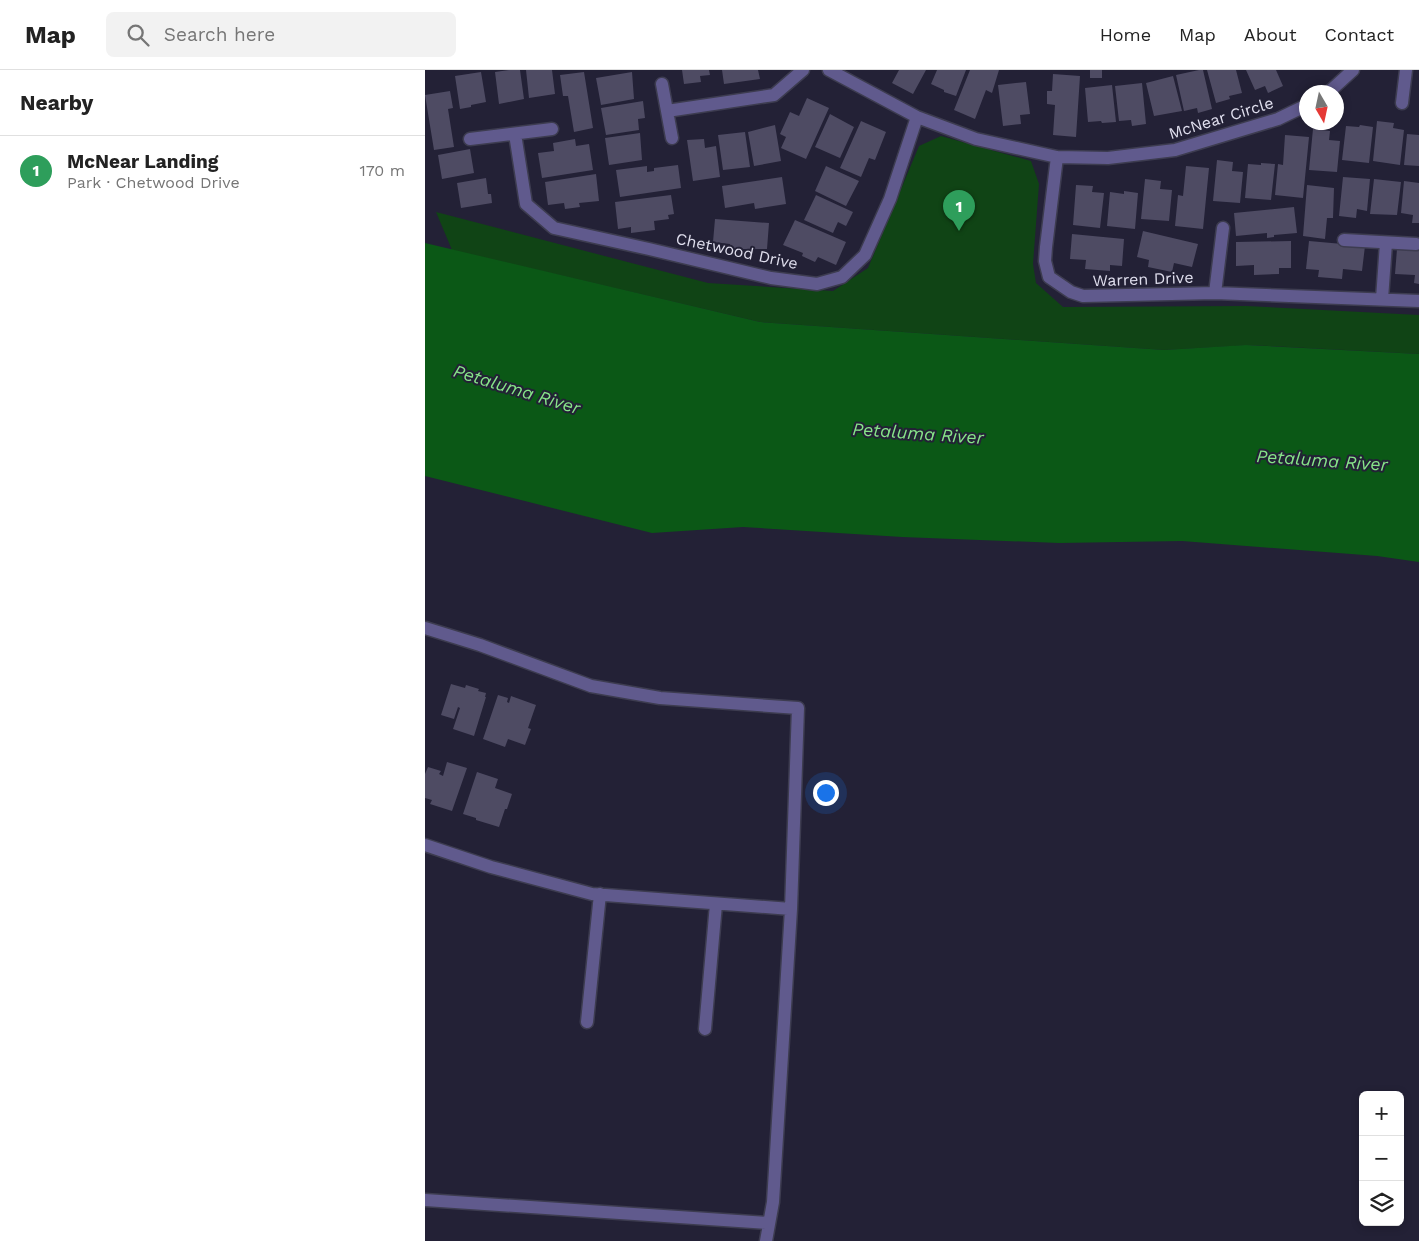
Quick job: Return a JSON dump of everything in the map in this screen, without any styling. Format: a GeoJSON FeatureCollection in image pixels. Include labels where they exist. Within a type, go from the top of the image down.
{"type":"FeatureCollection","features":[{"type":"Feature","properties":{"kind":"street"},"geometry":{"type":"LineString","coordinates":[[667,111],[774,95],[803,70]]}},
{"type":"Feature","properties":{"kind":"street","name":"McNear Circle"},"geometry":{"type":"LineString","coordinates":[[829,70],[917,117],[977,139],[1057,156],[1108,158],[1175,150],[1279,119],[1299,108]]}},
{"type":"Feature","properties":{"kind":"street"},"geometry":{"type":"LineString","coordinates":[[1337,85],[1353,70]]}},
{"type":"Feature","properties":{"kind":"street"},"geometry":{"type":"LineString","coordinates":[[1402,103],[1406,70]]}},
{"type":"Feature","properties":{"kind":"street"},"geometry":{"type":"LineString","coordinates":[[662,84],[672,138]]}},
{"type":"Feature","properties":{"kind":"street","name":"Chetwood Drive"},"geometry":{"type":"LineString","coordinates":[[515,134],[527,204],[554,228],[649,248],[771,278],[817,284],[842,277],[865,255],[890,199],[917,117]]}},
{"type":"Feature","properties":{"kind":"street"},"geometry":{"type":"LineString","coordinates":[[470,139],[552,129]]}},
{"type":"Feature","properties":{"kind":"street","name":"Warren Drive"},"geometry":{"type":"LineString","coordinates":[[1057,156],[1045,261],[1049,277],[1071,292],[1083,296],[1215,293],[1419,301]]}},
{"type":"Feature","properties":{"kind":"street","name":"Warren Drive"},"geometry":{"type":"LineString","coordinates":[[1215,293],[1223,228]]}},
{"type":"Feature","properties":{"kind":"street"},"geometry":{"type":"LineString","coordinates":[[1344,240],[1386,244],[1416,244]]}},
{"type":"Feature","properties":{"kind":"street"},"geometry":{"type":"LineString","coordinates":[[1382,299],[1386,244]]}},
{"type":"Feature","properties":{"kind":"street"},"geometry":{"type":"LineString","coordinates":[[425,628],[480,645],[591,686],[660,698],[799,708],[791,909],[773,1202],[766,1241]]}},
{"type":"Feature","properties":{"kind":"street"},"geometry":{"type":"LineString","coordinates":[[425,844],[491,867],[600,894],[791,909]]}},
{"type":"Feature","properties":{"kind":"street"},"geometry":{"type":"LineString","coordinates":[[587,1022],[600,894]]}},
{"type":"Feature","properties":{"kind":"street"},"geometry":{"type":"LineString","coordinates":[[705,1029],[716,904]]}},
{"type":"Feature","properties":{"kind":"street"},"geometry":{"type":"LineString","coordinates":[[425,1200],[769,1223]]}},
{"type":"Feature","properties":{"kind":"shaded area"},"geometry":{"type":"Polygon","coordinates":[[[941,136],[1031,161],[1039,184],[1033,264],[1036,283],[1063,307],[1246,306],[1419,315],[1419,354],[1251,345],[1164,350],[760,322],[452,250],[436,212],[708,283],[833,291],[868,268],[919,146],[941,136]]]}},
{"type":"Feature","properties":{"kind":"water","name":"Petaluma River"},"geometry":{"type":"Polygon","coordinates":[[[425,243],[760,322],[1164,350],[1246,345],[1419,354],[1419,562],[1377,556],[1182,541],[1059,543],[902,537],[743,527],[652,533],[425,476],[425,243]]]}},
{"type":"Feature","properties":{"kind":"building"},"geometry":{"type":"Polygon","coordinates":[[[520,70],[524,99],[499,104],[495,72],[520,70]]]}},
{"type":"Feature","properties":{"kind":"building"},"geometry":{"type":"Polygon","coordinates":[[[526,70],[552,70],[555,94],[529,98],[526,70]]]}},
{"type":"Feature","properties":{"kind":"building"},"geometry":{"type":"Polygon","coordinates":[[[682,70],[709,70],[710,75],[700,76],[701,82],[684,84],[682,70]]]}},
{"type":"Feature","properties":{"kind":"building"},"geometry":{"type":"Polygon","coordinates":[[[722,70],[758,70],[760,79],[724,84],[722,70]]]}},
{"type":"Feature","properties":{"kind":"building"},"geometry":{"type":"Polygon","coordinates":[[[899,70],[926,70],[913,94],[892,83],[899,70]]]}},
{"type":"Feature","properties":{"kind":"building"},"geometry":{"type":"Polygon","coordinates":[[[937,70],[966,70],[956,96],[944,92],[944,90],[931,84],[937,70]]]}},
{"type":"Feature","properties":{"kind":"building"},"geometry":{"type":"Polygon","coordinates":[[[970,70],[999,70],[992,93],[986,90],[975,119],[954,110],[970,70]]]}},
{"type":"Feature","properties":{"kind":"building"},"geometry":{"type":"Polygon","coordinates":[[[1090,70],[1102,70],[1102,78],[1090,78],[1090,70]]]}},
{"type":"Feature","properties":{"kind":"building"},"geometry":{"type":"Polygon","coordinates":[[[1203,70],[1212,109],[1198,113],[1197,108],[1184,111],[1176,75],[1203,70]]]}},
{"type":"Feature","properties":{"kind":"building"},"geometry":{"type":"Polygon","coordinates":[[[1207,70],[1236,70],[1242,93],[1229,96],[1230,99],[1216,103],[1207,70]]]}},
{"type":"Feature","properties":{"kind":"building"},"geometry":{"type":"Polygon","coordinates":[[[1246,70],[1276,70],[1283,86],[1268,93],[1265,86],[1255,90],[1246,70]]]}},
{"type":"Feature","properties":{"kind":"building"},"geometry":{"type":"Polygon","coordinates":[[[481,72],[486,102],[460,109],[455,76],[481,72]]]}},
{"type":"Feature","properties":{"kind":"building"},"geometry":{"type":"Polygon","coordinates":[[[584,72],[593,128],[574,132],[568,96],[563,96],[560,75],[584,72]]]}},
{"type":"Feature","properties":{"kind":"building"},"geometry":{"type":"Polygon","coordinates":[[[632,72],[634,99],[601,105],[596,78],[632,72]]]}},
{"type":"Feature","properties":{"kind":"building"},"geometry":{"type":"Polygon","coordinates":[[[1053,74],[1080,76],[1076,137],[1053,135],[1055,105],[1047,104],[1047,91],[1052,91],[1053,74]]]}},
{"type":"Feature","properties":{"kind":"building"},"geometry":{"type":"Polygon","coordinates":[[[1173,76],[1182,111],[1154,116],[1146,83],[1173,76]]]}},
{"type":"Feature","properties":{"kind":"building"},"geometry":{"type":"Polygon","coordinates":[[[1026,82],[1030,114],[1020,115],[1021,124],[1003,126],[998,85],[1026,82]]]}},
{"type":"Feature","properties":{"kind":"building"},"geometry":{"type":"Polygon","coordinates":[[[1142,83],[1146,124],[1132,126],[1131,120],[1119,121],[1115,86],[1142,83]]]}},
{"type":"Feature","properties":{"kind":"building"},"geometry":{"type":"Polygon","coordinates":[[[1112,85],[1116,122],[1088,122],[1085,88],[1112,85]]]}},
{"type":"Feature","properties":{"kind":"building"},"geometry":{"type":"Polygon","coordinates":[[[450,91],[453,108],[448,109],[454,147],[434,150],[425,95],[450,91]]]}},
{"type":"Feature","properties":{"kind":"building"},"geometry":{"type":"Polygon","coordinates":[[[807,98],[829,108],[806,159],[781,148],[786,137],[780,134],[790,112],[799,116],[807,98]]]}},
{"type":"Feature","properties":{"kind":"building"},"geometry":{"type":"Polygon","coordinates":[[[643,101],[645,118],[638,119],[639,130],[606,135],[601,108],[643,101]]]}},
{"type":"Feature","properties":{"kind":"building"},"geometry":{"type":"Polygon","coordinates":[[[830,114],[854,127],[840,158],[815,147],[830,114]]]}},
{"type":"Feature","properties":{"kind":"building"},"geometry":{"type":"Polygon","coordinates":[[[861,121],[886,132],[875,160],[869,158],[861,177],[840,168],[861,121]]]}},
{"type":"Feature","properties":{"kind":"building"},"geometry":{"type":"Polygon","coordinates":[[[1377,121],[1394,123],[1393,128],[1404,130],[1400,165],[1373,161],[1377,121]]]}},
{"type":"Feature","properties":{"kind":"building"},"geometry":{"type":"Polygon","coordinates":[[[775,125],[781,161],[754,166],[748,132],[775,125]]]}},
{"type":"Feature","properties":{"kind":"building"},"geometry":{"type":"Polygon","coordinates":[[[1360,125],[1373,127],[1369,163],[1342,160],[1346,126],[1359,127],[1360,125]]]}},
{"type":"Feature","properties":{"kind":"building"},"geometry":{"type":"Polygon","coordinates":[[[1313,130],[1330,131],[1329,140],[1340,141],[1337,172],[1309,170],[1313,130]]]}},
{"type":"Feature","properties":{"kind":"building"},"geometry":{"type":"Polygon","coordinates":[[[745,132],[750,167],[723,170],[718,135],[745,132]]]}},
{"type":"Feature","properties":{"kind":"building"},"geometry":{"type":"Polygon","coordinates":[[[640,133],[642,160],[609,165],[605,138],[640,133]]]}},
{"type":"Feature","properties":{"kind":"building"},"geometry":{"type":"Polygon","coordinates":[[[1407,134],[1419,135],[1419,166],[1404,165],[1407,134]]]}},
{"type":"Feature","properties":{"kind":"building"},"geometry":{"type":"Polygon","coordinates":[[[1285,135],[1309,137],[1303,198],[1275,195],[1278,164],[1283,165],[1285,135]]]}},
{"type":"Feature","properties":{"kind":"building"},"geometry":{"type":"Polygon","coordinates":[[[575,139],[576,146],[589,144],[593,170],[542,178],[538,153],[554,151],[553,143],[575,139]]]}},
{"type":"Feature","properties":{"kind":"building"},"geometry":{"type":"Polygon","coordinates":[[[704,139],[705,148],[716,146],[720,177],[693,181],[687,140],[704,139]]]}},
{"type":"Feature","properties":{"kind":"building"},"geometry":{"type":"Polygon","coordinates":[[[470,149],[474,173],[442,179],[438,155],[470,149]]]}},
{"type":"Feature","properties":{"kind":"building"},"geometry":{"type":"Polygon","coordinates":[[[1217,160],[1233,162],[1232,171],[1243,172],[1240,203],[1213,201],[1217,160]]]}},
{"type":"Feature","properties":{"kind":"building"},"geometry":{"type":"Polygon","coordinates":[[[1261,163],[1275,164],[1271,200],[1245,198],[1248,164],[1261,165],[1261,163]]]}},
{"type":"Feature","properties":{"kind":"building"},"geometry":{"type":"Polygon","coordinates":[[[678,165],[681,188],[620,197],[616,170],[647,166],[647,172],[654,171],[654,168],[678,165]]]}},
{"type":"Feature","properties":{"kind":"building"},"geometry":{"type":"Polygon","coordinates":[[[826,166],[859,181],[846,206],[815,191],[826,166]]]}},
{"type":"Feature","properties":{"kind":"building"},"geometry":{"type":"Polygon","coordinates":[[[1186,166],[1209,168],[1203,229],[1175,226],[1178,195],[1183,196],[1186,166]]]}},
{"type":"Feature","properties":{"kind":"building"},"geometry":{"type":"Polygon","coordinates":[[[596,174],[599,201],[579,203],[580,207],[565,209],[564,203],[548,205],[545,182],[596,174]]]}},
{"type":"Feature","properties":{"kind":"building"},"geometry":{"type":"Polygon","coordinates":[[[782,177],[786,204],[755,209],[754,203],[725,208],[722,186],[782,177]]]}},
{"type":"Feature","properties":{"kind":"building"},"geometry":{"type":"Polygon","coordinates":[[[1343,177],[1370,179],[1367,211],[1357,209],[1356,218],[1339,216],[1343,177]]]}},
{"type":"Feature","properties":{"kind":"building"},"geometry":{"type":"Polygon","coordinates":[[[486,178],[488,194],[491,194],[492,203],[461,208],[457,183],[486,178]]]}},
{"type":"Feature","properties":{"kind":"building"},"geometry":{"type":"Polygon","coordinates":[[[1145,179],[1161,181],[1160,189],[1172,190],[1169,221],[1141,219],[1145,179]]]}},
{"type":"Feature","properties":{"kind":"building"},"geometry":{"type":"Polygon","coordinates":[[[1374,179],[1401,182],[1397,215],[1370,214],[1374,179]]]}},
{"type":"Feature","properties":{"kind":"building"},"geometry":{"type":"Polygon","coordinates":[[[1404,181],[1419,183],[1419,223],[1412,223],[1413,215],[1401,213],[1404,181]]]}},
{"type":"Feature","properties":{"kind":"building"},"geometry":{"type":"Polygon","coordinates":[[[1076,185],[1093,186],[1092,192],[1104,193],[1100,228],[1073,225],[1076,185]]]}},
{"type":"Feature","properties":{"kind":"building"},"geometry":{"type":"Polygon","coordinates":[[[1307,185],[1334,188],[1333,218],[1327,218],[1325,239],[1303,236],[1307,185]]]}},
{"type":"Feature","properties":{"kind":"building"},"geometry":{"type":"Polygon","coordinates":[[[1124,191],[1138,193],[1135,229],[1107,226],[1110,192],[1124,194],[1124,191]]]}},
{"type":"Feature","properties":{"kind":"building"},"geometry":{"type":"Polygon","coordinates":[[[671,195],[674,214],[668,215],[669,219],[654,221],[655,230],[631,233],[631,227],[618,229],[615,202],[671,195]]]}},
{"type":"Feature","properties":{"kind":"building"},"geometry":{"type":"Polygon","coordinates":[[[816,195],[853,212],[846,226],[838,222],[833,233],[804,220],[816,195]]]}},
{"type":"Feature","properties":{"kind":"building"},"geometry":{"type":"Polygon","coordinates":[[[1294,207],[1297,233],[1274,235],[1274,237],[1267,238],[1267,233],[1236,236],[1234,213],[1294,207]]]}},
{"type":"Feature","properties":{"kind":"building"},"geometry":{"type":"Polygon","coordinates":[[[715,219],[769,223],[767,249],[730,249],[730,244],[713,242],[715,219]]]}},
{"type":"Feature","properties":{"kind":"building"},"geometry":{"type":"Polygon","coordinates":[[[795,220],[846,242],[836,265],[818,257],[815,262],[802,256],[803,253],[783,245],[795,220]]]}},
{"type":"Feature","properties":{"kind":"building"},"geometry":{"type":"Polygon","coordinates":[[[1143,231],[1198,244],[1192,267],[1174,263],[1172,272],[1148,267],[1149,260],[1137,257],[1143,231]]]}},
{"type":"Feature","properties":{"kind":"building"},"geometry":{"type":"Polygon","coordinates":[[[1072,234],[1124,239],[1122,266],[1110,265],[1110,271],[1085,269],[1086,260],[1070,259],[1072,234]]]}},
{"type":"Feature","properties":{"kind":"building"},"geometry":{"type":"Polygon","coordinates":[[[1291,241],[1291,268],[1279,268],[1279,274],[1254,275],[1254,265],[1236,266],[1236,242],[1291,241]]]}},
{"type":"Feature","properties":{"kind":"building"},"geometry":{"type":"Polygon","coordinates":[[[1309,241],[1365,246],[1362,271],[1343,269],[1342,279],[1318,277],[1319,270],[1306,269],[1309,241]]]}},
{"type":"Feature","properties":{"kind":"building"},"geometry":{"type":"Polygon","coordinates":[[[1397,249],[1419,251],[1419,284],[1414,283],[1415,275],[1395,274],[1397,249]]]}},
{"type":"Feature","properties":{"kind":"building"},"geometry":{"type":"Polygon","coordinates":[[[451,684],[465,688],[466,685],[486,693],[474,736],[453,729],[460,708],[458,707],[454,719],[441,715],[451,684]]]}},
{"type":"Feature","properties":{"kind":"building"},"geometry":{"type":"Polygon","coordinates":[[[498,695],[508,698],[507,702],[509,703],[511,696],[536,705],[528,728],[531,729],[525,745],[508,739],[505,747],[483,739],[498,695]]]}},
{"type":"Feature","properties":{"kind":"building"},"geometry":{"type":"Polygon","coordinates":[[[447,762],[467,768],[452,811],[430,804],[432,800],[425,798],[425,774],[428,767],[441,771],[439,774],[443,776],[447,762]]]}},
{"type":"Feature","properties":{"kind":"building"},"geometry":{"type":"Polygon","coordinates":[[[477,772],[498,779],[495,788],[512,794],[499,827],[463,814],[477,772]]]}},
{"type":"Feature","properties":{"kind":"place","name":"McNear Landing"},"geometry":{"type":"Point","coordinates":[959,231]}}]}
